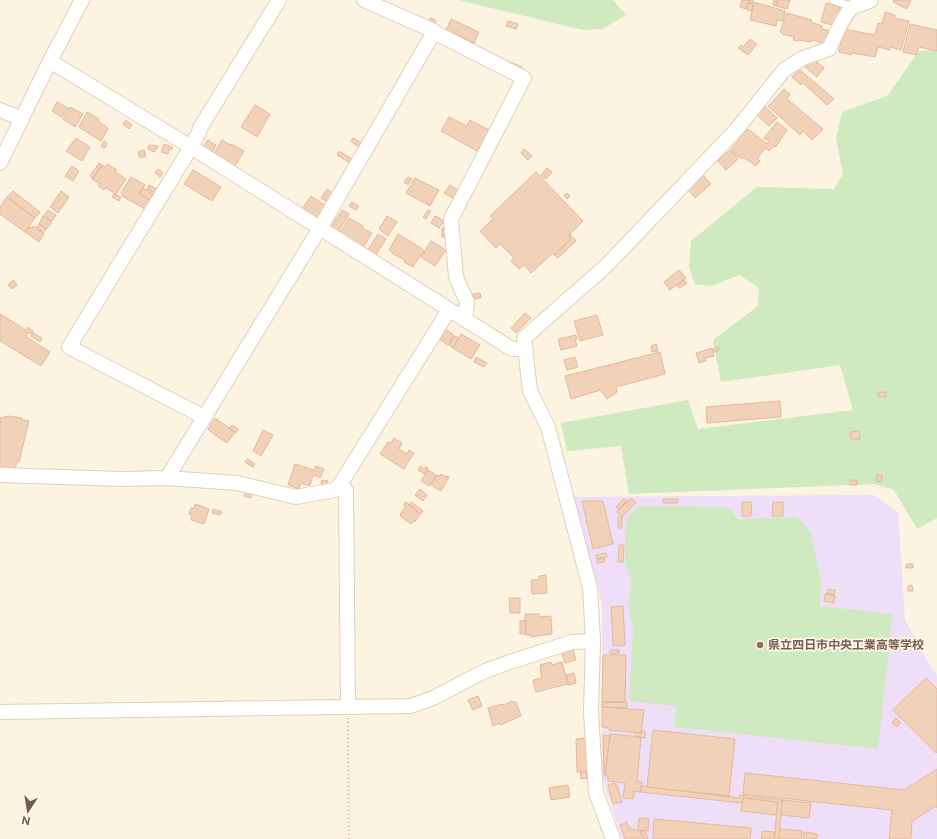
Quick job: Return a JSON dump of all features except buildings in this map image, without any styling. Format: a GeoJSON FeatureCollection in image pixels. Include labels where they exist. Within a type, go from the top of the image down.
{"type":"FeatureCollection","features":[{"type":"Feature","properties":{"kind":"street"},"geometry":{"type":"LineString","coordinates":[[0,163],[82,0]]}},
{"type":"Feature","properties":{"kind":"street"},"geometry":{"type":"LineString","coordinates":[[204,417],[69,347],[191,147],[200,128],[279,0]]}},
{"type":"Feature","properties":{"kind":"street"},"geometry":{"type":"LineString","coordinates":[[364,0],[434,30],[434,32],[524,78],[451,219],[456,277],[467,302],[465,320]]}},
{"type":"Feature","properties":{"kind":"street"},"geometry":{"type":"LineString","coordinates":[[613,839],[596,792],[591,711],[593,641],[590,588],[548,427],[530,391],[524,338],[606,266],[736,130],[784,70],[804,58],[829,49],[841,23],[852,7],[867,3],[871,0]]}},
{"type":"Feature","properties":{"kind":"street"},"geometry":{"type":"LineString","coordinates":[[167,478],[320,228],[434,32]]}},
{"type":"Feature","properties":{"kind":"street"},"geometry":{"type":"LineString","coordinates":[[50,61],[191,147],[512,349],[526,349]]}},
{"type":"Feature","properties":{"kind":"street"},"geometry":{"type":"LineString","coordinates":[[0,110],[22,119]]}},
{"type":"Feature","properties":{"kind":"street"},"geometry":{"type":"LineString","coordinates":[[0,475],[122,479],[167,478],[236,483],[296,497],[335,490],[341,483],[449,310]]}},
{"type":"Feature","properties":{"kind":"street"},"geometry":{"type":"LineString","coordinates":[[341,483],[346,491],[348,706]]}},
{"type":"Feature","properties":{"kind":"street"},"geometry":{"type":"LineString","coordinates":[[0,712],[411,706],[433,698],[485,671],[510,662],[572,642],[593,641]]}},
{"type":"Feature","properties":{"kind":"lane"},"geometry":{"type":"LineString","coordinates":[[833,0],[852,7]]}},
{"type":"Feature","properties":{"kind":"path"},"geometry":{"type":"LineString","coordinates":[[348,706],[349,839]]}},
{"type":"Feature","properties":{"kind":"shaded area","name":"県立四日市中央工業高等学校"},"geometry":{"type":"Polygon","coordinates":[[[874,495],[898,513],[905,620],[933,671],[937,675],[937,839],[622,839],[602,776],[602,603],[573,497],[874,495]]]}},
{"type":"Feature","properties":{"kind":"green space"},"geometry":{"type":"Polygon","coordinates":[[[458,0],[613,0],[626,15],[602,29],[583,30],[458,0]]]}},
{"type":"Feature","properties":{"kind":"green space"},"geometry":{"type":"Polygon","coordinates":[[[937,50],[937,518],[917,529],[894,490],[875,484],[629,494],[621,446],[567,451],[561,423],[688,400],[698,429],[853,410],[840,365],[721,382],[713,340],[758,306],[759,288],[739,275],[712,286],[695,284],[689,268],[691,241],[757,187],[834,189],[843,174],[836,138],[842,112],[887,96],[919,51],[937,50]]]}},
{"type":"Feature","properties":{"kind":"green space"},"geometry":{"type":"Polygon","coordinates":[[[639,506],[728,507],[738,519],[797,517],[810,531],[821,580],[820,606],[893,614],[878,749],[674,727],[676,706],[629,701],[633,629],[628,605],[632,582],[625,562],[626,518],[639,506]]]}},
{"type":"Feature","properties":{"kind":"place","name":"県立四日市中央工業高等学校"},"geometry":{"type":"Point","coordinates":[760,645]}}]}
